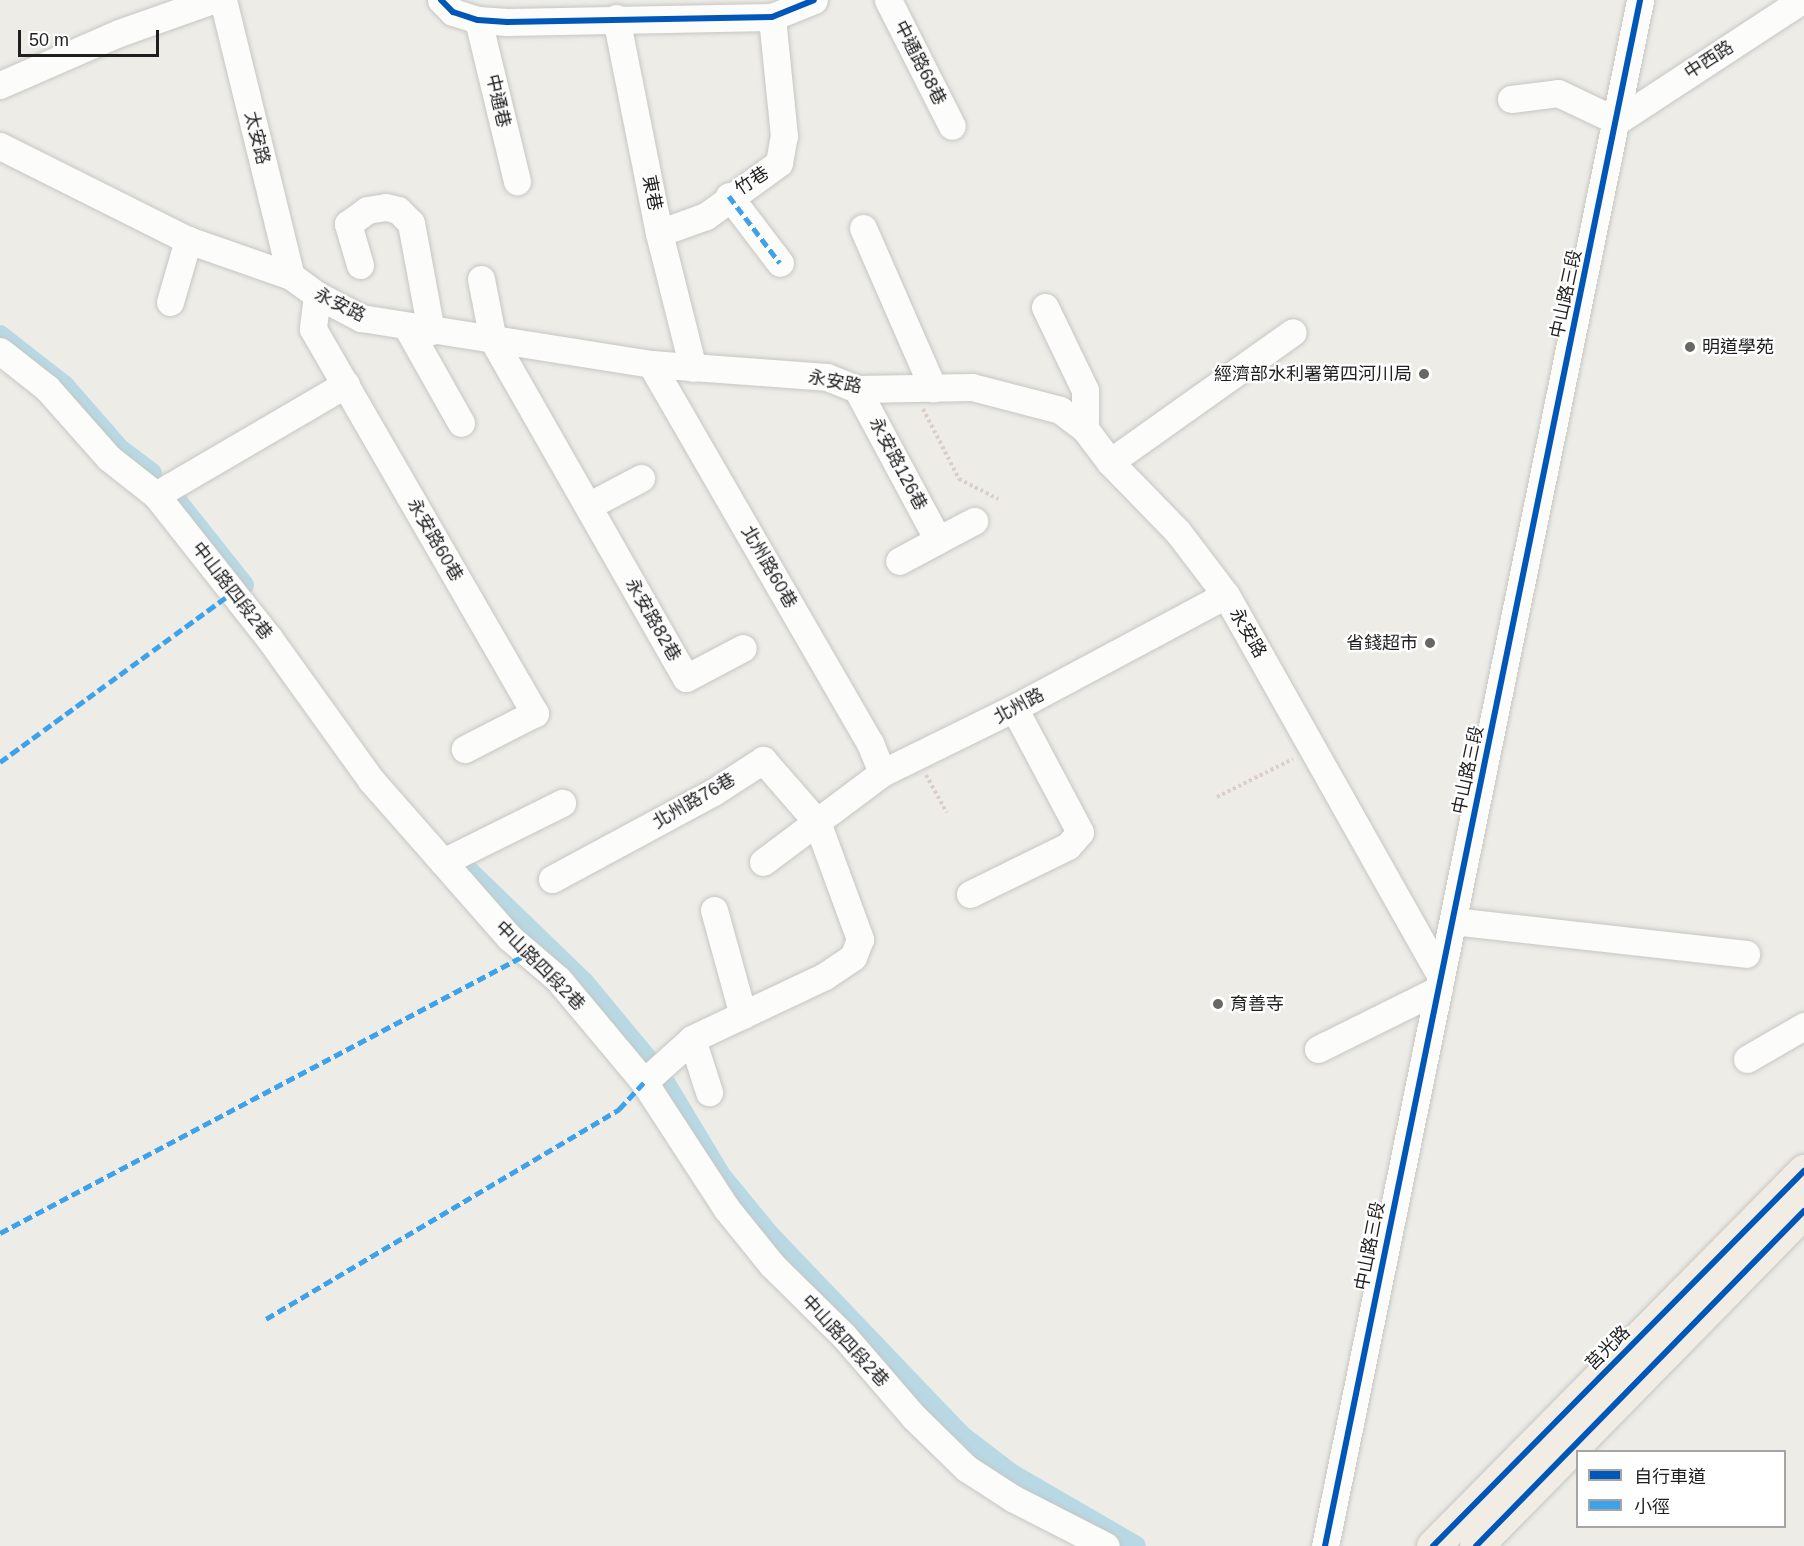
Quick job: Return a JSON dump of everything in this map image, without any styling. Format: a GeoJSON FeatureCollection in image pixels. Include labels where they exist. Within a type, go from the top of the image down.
{"type":"FeatureCollection","features":[{"type":"Feature","properties":{"kind":"main road","name":"莒光路"},"geometry":{"type":"LineString","coordinates":[[1433,1546],[1804,1171]]}},
{"type":"Feature","properties":{"kind":"main road"},"geometry":{"type":"LineString","coordinates":[[1476,1546],[1804,1212]]}},
{"type":"Feature","properties":{"kind":"street"},"geometry":{"type":"LineString","coordinates":[[0,86],[119,33],[212,0]]}},
{"type":"Feature","properties":{"kind":"street","name":"太安路"},"geometry":{"type":"LineString","coordinates":[[223,0],[291,276]]}},
{"type":"Feature","properties":{"kind":"street"},"geometry":{"type":"LineString","coordinates":[[441,0],[453,12],[478,20],[772,17],[814,0]]}},
{"type":"Feature","properties":{"kind":"street","name":"中通路68巷"},"geometry":{"type":"LineString","coordinates":[[888,0],[952,126]]}},
{"type":"Feature","properties":{"kind":"street","name":"中山路三段"},"geometry":{"type":"LineString","coordinates":[[1325,1546],[1640,0]]}},
{"type":"Feature","properties":{"kind":"street","name":"中西路"},"geometry":{"type":"LineString","coordinates":[[1617,121],[1802,0]]}},
{"type":"Feature","properties":{"kind":"street","name":"竹巷"},"geometry":{"type":"LineString","coordinates":[[660,233],[706,216],[729,196],[779,163],[784,136],[772,17]]}},
{"type":"Feature","properties":{"kind":"street","name":"東巷"},"geometry":{"type":"LineString","coordinates":[[616,18],[660,233],[693,368]]}},
{"type":"Feature","properties":{"kind":"street","name":"中通巷"},"geometry":{"type":"LineString","coordinates":[[478,20],[517,181]]}},
{"type":"Feature","properties":{"kind":"street"},"geometry":{"type":"LineString","coordinates":[[1511,99],[1558,93],[1617,121]]}},
{"type":"Feature","properties":{"kind":"street","name":"永安路"},"geometry":{"type":"LineString","coordinates":[[0,146],[188,240],[291,276],[316,295],[361,318],[651,364],[828,377],[857,389],[972,387],[1016,396],[1060,410],[1085,429],[1110,462],[1178,532],[1226,595],[1315,748],[1381,888],[1440,983]]}},
{"type":"Feature","properties":{"kind":"street"},"geometry":{"type":"LineString","coordinates":[[729,196],[780,263]]}},
{"type":"Feature","properties":{"kind":"street"},"geometry":{"type":"LineString","coordinates":[[360,264],[348,224],[367,210],[386,207],[398,210],[411,223],[419,329],[461,423]]}},
{"type":"Feature","properties":{"kind":"street"},"geometry":{"type":"LineString","coordinates":[[863,228],[923,389]]}},
{"type":"Feature","properties":{"kind":"street"},"geometry":{"type":"LineString","coordinates":[[170,302],[188,240]]}},
{"type":"Feature","properties":{"kind":"street","name":"永安路82巷"},"geometry":{"type":"LineString","coordinates":[[481,279],[493,340],[686,678],[743,648]]}},
{"type":"Feature","properties":{"kind":"street","name":"永安路60巷"},"geometry":{"type":"LineString","coordinates":[[316,295],[313,328],[535,713],[465,749]]}},
{"type":"Feature","properties":{"kind":"street"},"geometry":{"type":"LineString","coordinates":[[1045,307],[1085,390],[1085,429]]}},
{"type":"Feature","properties":{"kind":"street"},"geometry":{"type":"LineString","coordinates":[[1110,462],[1293,332]]}},
{"type":"Feature","properties":{"kind":"street","name":"中山路四段2巷"},"geometry":{"type":"LineString","coordinates":[[0,351],[47,388],[109,458],[156,495],[269,638],[371,780],[510,938],[558,980],[644,1082],[687,1153],[765,1257],[844,1336],[914,1417],[975,1474],[1014,1499],[1106,1546]]}},
{"type":"Feature","properties":{"kind":"street","name":"北州路60巷"},"geometry":{"type":"LineString","coordinates":[[651,364],[870,743],[882,773]]}},
{"type":"Feature","properties":{"kind":"street"},"geometry":{"type":"LineString","coordinates":[[156,495],[346,384]]}},
{"type":"Feature","properties":{"kind":"street","name":"永安路126巷"},"geometry":{"type":"LineString","coordinates":[[857,389],[938,540]]}},
{"type":"Feature","properties":{"kind":"street"},"geometry":{"type":"LineString","coordinates":[[588,506],[641,478]]}},
{"type":"Feature","properties":{"kind":"street"},"geometry":{"type":"LineString","coordinates":[[899,561],[974,521]]}},
{"type":"Feature","properties":{"kind":"street","name":"北州路"},"geometry":{"type":"LineString","coordinates":[[764,862],[882,773],[917,758],[1014,708],[1226,595]]}},
{"type":"Feature","properties":{"kind":"street"},"geometry":{"type":"LineString","coordinates":[[970,894],[1068,846],[1080,832],[1014,708]]}},
{"type":"Feature","properties":{"kind":"street","name":"北州路76巷"},"geometry":{"type":"LineString","coordinates":[[552,879],[712,793],[763,760],[817,822]]}},
{"type":"Feature","properties":{"kind":"street"},"geometry":{"type":"LineString","coordinates":[[443,862],[562,803]]}},
{"type":"Feature","properties":{"kind":"street"},"geometry":{"type":"LineString","coordinates":[[644,1082],[692,1039],[825,976],[853,957],[860,939],[817,822]]}},
{"type":"Feature","properties":{"kind":"street"},"geometry":{"type":"LineString","coordinates":[[714,910],[743,1015]]}},
{"type":"Feature","properties":{"kind":"street"},"geometry":{"type":"LineString","coordinates":[[1453,921],[1746,954]]}},
{"type":"Feature","properties":{"kind":"street"},"geometry":{"type":"LineString","coordinates":[[1318,1049],[1440,983]]}},
{"type":"Feature","properties":{"kind":"street"},"geometry":{"type":"LineString","coordinates":[[1747,1059],[1804,1026]]}},
{"type":"Feature","properties":{"kind":"street"},"geometry":{"type":"LineString","coordinates":[[692,1039],[710,1092]]}},
{"type":"Feature","properties":{"kind":"path"},"geometry":{"type":"LineString","coordinates":[[923,389],[959,479],[998,499]]}},
{"type":"Feature","properties":{"kind":"path"},"geometry":{"type":"LineString","coordinates":[[1217,797],[1315,748]]}},
{"type":"Feature","properties":{"kind":"path"},"geometry":{"type":"LineString","coordinates":[[917,758],[946,813]]}},
{"type":"Feature","properties":{"kind":"waterway"},"geometry":{"type":"LineString","coordinates":[[0,335],[65,386],[120,449],[152,473]]}},
{"type":"Feature","properties":{"kind":"waterway"},"geometry":{"type":"LineString","coordinates":[[175,498],[244,585]]}},
{"type":"Feature","properties":{"kind":"waterway"},"geometry":{"type":"LineString","coordinates":[[465,867],[584,982],[647,1058]]}},
{"type":"Feature","properties":{"kind":"waterway"},"geometry":{"type":"LineString","coordinates":[[666,1084],[720,1174],[770,1235],[961,1435],[1012,1474],[1136,1546]]}},
{"type":"Feature","properties":{"kind":"marked path"},"geometry":{"type":"LineString","coordinates":[[729,196],[780,263]]}},
{"type":"Feature","properties":{"kind":"marked path"},"geometry":{"type":"LineString","coordinates":[[0,762],[233,592]]}},
{"type":"Feature","properties":{"kind":"marked path"},"geometry":{"type":"LineString","coordinates":[[0,1233],[529,953]]}},
{"type":"Feature","properties":{"kind":"marked path"},"geometry":{"type":"LineString","coordinates":[[266,1319],[619,1109],[644,1082]]}},
{"type":"Feature","properties":{"kind":"cycle path"},"geometry":{"type":"LineString","coordinates":[[441,0],[453,12],[478,20],[507,22],[772,17],[814,0]]}},
{"type":"Feature","properties":{"kind":"cycle path"},"geometry":{"type":"LineString","coordinates":[[1325,1546],[1640,0]]}},
{"type":"Feature","properties":{"kind":"cycle path"},"geometry":{"type":"LineString","coordinates":[[1433,1546],[1804,1171]]}},
{"type":"Feature","properties":{"kind":"cycle path"},"geometry":{"type":"LineString","coordinates":[[1476,1546],[1804,1211]]}},
{"type":"Feature","properties":{"kind":"place","name":"明道學苑"},"geometry":{"type":"Point","coordinates":[1690,347]}},
{"type":"Feature","properties":{"kind":"place","name":"經濟部水利署第四河川局"},"geometry":{"type":"Point","coordinates":[1424,374]}},
{"type":"Feature","properties":{"kind":"place","name":"省錢超市"},"geometry":{"type":"Point","coordinates":[1430,643]}},
{"type":"Feature","properties":{"kind":"place","name":"育善寺"},"geometry":{"type":"Point","coordinates":[1218,1004]}}]}
